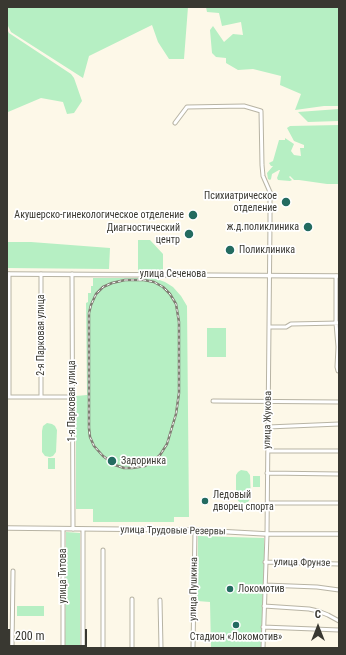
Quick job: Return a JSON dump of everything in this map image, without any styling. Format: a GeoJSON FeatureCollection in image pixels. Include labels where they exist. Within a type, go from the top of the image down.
{"type":"FeatureCollection","features":[{"type":"Feature","properties":{"kind":"main road","name":"улица Сеченова"},"geometry":{"type":"LineString","coordinates":[[8,274],[338,276]]}},
{"type":"Feature","properties":{"kind":"main road","name":"улица Трудовые Резервы"},"geometry":{"type":"LineString","coordinates":[[7,528],[195,530],[267,534],[339,534]]}},
{"type":"Feature","properties":{"kind":"street","name":"улица Жукова"},"geometry":{"type":"LineString","coordinates":[[175,123],[187,107],[244,106],[261,111],[263,176],[270,192],[267,534],[263,648]]}},
{"type":"Feature","properties":{"kind":"street"},"geometry":{"type":"LineString","coordinates":[[8,274],[8,397],[72,396]]}},
{"type":"Feature","properties":{"kind":"street","name":"2-я Парковая улица"},"geometry":{"type":"LineString","coordinates":[[41,274],[41,397]]}},
{"type":"Feature","properties":{"kind":"street","name":"1-я Парковая улица"},"geometry":{"type":"LineString","coordinates":[[72,274],[73,529]]}},
{"type":"Feature","properties":{"kind":"street"},"geometry":{"type":"LineString","coordinates":[[338,276],[337,368],[339,371]]}},
{"type":"Feature","properties":{"kind":"street"},"geometry":{"type":"LineString","coordinates":[[269,327],[286,327],[291,324],[338,323]]}},
{"type":"Feature","properties":{"kind":"street"},"geometry":{"type":"LineString","coordinates":[[213,401],[339,402]]}},
{"type":"Feature","properties":{"kind":"street"},"geometry":{"type":"LineString","coordinates":[[268,427],[339,424]]}},
{"type":"Feature","properties":{"kind":"street"},"geometry":{"type":"LineString","coordinates":[[268,451],[339,451]]}},
{"type":"Feature","properties":{"kind":"street"},"geometry":{"type":"LineString","coordinates":[[267,473],[339,474]]}},
{"type":"Feature","properties":{"kind":"street"},"geometry":{"type":"LineString","coordinates":[[267,503],[339,503]]}},
{"type":"Feature","properties":{"kind":"street","name":"улица Титова"},"geometry":{"type":"LineString","coordinates":[[63,648],[64,529]]}},
{"type":"Feature","properties":{"kind":"street","name":"улица Титова"},"geometry":{"type":"LineString","coordinates":[[83,529],[83,648]]}},
{"type":"Feature","properties":{"kind":"street","name":"улица Пушкина"},"geometry":{"type":"LineString","coordinates":[[193,648],[195,530]]}},
{"type":"Feature","properties":{"kind":"street"},"geometry":{"type":"LineString","coordinates":[[103,550],[103,648]]}},
{"type":"Feature","properties":{"kind":"street","name":"улица Фрунзе"},"geometry":{"type":"LineString","coordinates":[[265,562],[339,564]]}},
{"type":"Feature","properties":{"kind":"street"},"geometry":{"type":"LineString","coordinates":[[12,648],[13,571]]}},
{"type":"Feature","properties":{"kind":"street"},"geometry":{"type":"LineString","coordinates":[[265,585],[317,587],[339,590]]}},
{"type":"Feature","properties":{"kind":"street"},"geometry":{"type":"LineString","coordinates":[[132,599],[132,648]]}},
{"type":"Feature","properties":{"kind":"street"},"geometry":{"type":"LineString","coordinates":[[160,600],[161,648]]}},
{"type":"Feature","properties":{"kind":"street"},"geometry":{"type":"LineString","coordinates":[[264,606],[309,609],[318,611],[339,621]]}},
{"type":"Feature","properties":{"kind":"street"},"geometry":{"type":"LineString","coordinates":[[264,627],[339,630]]}},
{"type":"Feature","properties":{"kind":"green space"},"geometry":{"type":"Polygon","coordinates":[[[7,7],[188,7],[184,59],[169,59],[158,42],[152,25],[89,56],[83,78],[11,32],[7,24],[7,7]]]}},
{"type":"Feature","properties":{"kind":"green space"},"geometry":{"type":"Polygon","coordinates":[[[206,7],[339,7],[339,106],[324,106],[295,110],[301,94],[280,85],[281,76],[253,69],[238,70],[226,63],[226,58],[216,57],[212,53],[210,30],[213,26],[224,42],[233,34],[243,35],[241,22],[222,26],[219,13],[207,12],[206,7]]]}},
{"type":"Feature","properties":{"kind":"green space"},"geometry":{"type":"Polygon","coordinates":[[[7,29],[9,33],[71,74],[74,78],[82,101],[74,113],[67,114],[63,102],[41,98],[7,113],[7,29]]]}},
{"type":"Feature","properties":{"kind":"green space"},"geometry":{"type":"Polygon","coordinates":[[[339,109],[339,121],[308,122],[298,112],[339,109]]]}},
{"type":"Feature","properties":{"kind":"green space"},"geometry":{"type":"Polygon","coordinates":[[[339,125],[339,184],[294,180],[290,176],[289,177],[292,180],[290,181],[278,180],[277,178],[280,170],[272,174],[270,180],[268,179],[267,173],[273,166],[269,163],[273,161],[279,140],[285,140],[285,138],[294,144],[291,151],[294,155],[301,156],[300,148],[304,148],[304,145],[294,141],[287,128],[290,126],[339,125]]]}},
{"type":"Feature","properties":{"kind":"green space"},"geometry":{"type":"Polygon","coordinates":[[[138,240],[150,240],[163,254],[163,272],[138,272],[138,240]]]}},
{"type":"Feature","properties":{"kind":"green space"},"geometry":{"type":"Polygon","coordinates":[[[7,242],[31,242],[110,248],[109,269],[7,268],[7,242]]]}},
{"type":"Feature","properties":{"kind":"green space"},"geometry":{"type":"Polygon","coordinates":[[[93,278],[154,278],[173,287],[187,306],[189,517],[174,517],[174,522],[93,522],[93,509],[76,509],[76,396],[87,395],[86,303],[88,302],[88,293],[91,293],[91,286],[93,286],[93,278]]]}},
{"type":"Feature","properties":{"kind":"green space"},"geometry":{"type":"Polygon","coordinates":[[[207,328],[226,328],[226,357],[207,357],[207,328]]]}},
{"type":"Feature","properties":{"kind":"green space"},"geometry":{"type":"Polygon","coordinates":[[[47,423],[55,426],[57,430],[56,452],[50,457],[45,456],[42,452],[42,431],[43,426],[47,423]]]}},
{"type":"Feature","properties":{"kind":"green space"},"geometry":{"type":"Polygon","coordinates":[[[48,458],[55,458],[55,469],[48,469],[48,458]]]}},
{"type":"Feature","properties":{"kind":"green space"},"geometry":{"type":"Polygon","coordinates":[[[241,470],[247,471],[250,475],[251,498],[245,503],[240,503],[236,498],[236,475],[241,470]]]}},
{"type":"Feature","properties":{"kind":"green space"},"geometry":{"type":"Polygon","coordinates":[[[253,476],[260,476],[260,487],[253,487],[253,476]]]}},
{"type":"Feature","properties":{"kind":"green space"},"geometry":{"type":"Polygon","coordinates":[[[66,532],[80,533],[80,648],[65,648],[66,532]]]}},
{"type":"Feature","properties":{"kind":"green space","name":"Локомотив"},"geometry":{"type":"Polygon","coordinates":[[[198,536],[264,538],[261,648],[211,648],[210,602],[197,601],[198,536]]]}},
{"type":"Feature","properties":{"kind":"green space"},"geometry":{"type":"Polygon","coordinates":[[[17,606],[44,606],[44,616],[17,616],[17,606]]]}},
{"type":"Feature","properties":{"kind":"railway"},"geometry":{"type":"LineString","coordinates":[[125,280],[144,280],[154,282],[163,287],[170,294],[176,304],[179,322],[179,393],[176,414],[167,444],[160,455],[153,461],[145,466],[132,468],[124,468],[115,465],[103,456],[94,446],[90,437],[89,428],[89,313],[96,294],[103,287],[125,280]]}},
{"type":"Feature","properties":{"kind":"place","name":"Психиатрическое отделение"},"geometry":{"type":"Point","coordinates":[286,202]}},
{"type":"Feature","properties":{"kind":"place","name":"Акушерско-гинекологическое отделение"},"geometry":{"type":"Point","coordinates":[193,215]}},
{"type":"Feature","properties":{"kind":"place","name":"ж.д.поликлиника"},"geometry":{"type":"Point","coordinates":[308,227]}},
{"type":"Feature","properties":{"kind":"place","name":"Диагностический центр"},"geometry":{"type":"Point","coordinates":[189,234]}},
{"type":"Feature","properties":{"kind":"place","name":"Поликлиника"},"geometry":{"type":"Point","coordinates":[230,250]}},
{"type":"Feature","properties":{"kind":"place","name":"Задоринка"},"geometry":{"type":"Point","coordinates":[112,461]}},
{"type":"Feature","properties":{"kind":"place","name":"Ледовый дворец спорта"},"geometry":{"type":"Point","coordinates":[205,501]}},
{"type":"Feature","properties":{"kind":"place","name":"Локомотив"},"geometry":{"type":"Point","coordinates":[230,589]}},
{"type":"Feature","properties":{"kind":"place","name":"Стадион «Локомотив»"},"geometry":{"type":"Point","coordinates":[236,625]}}]}
